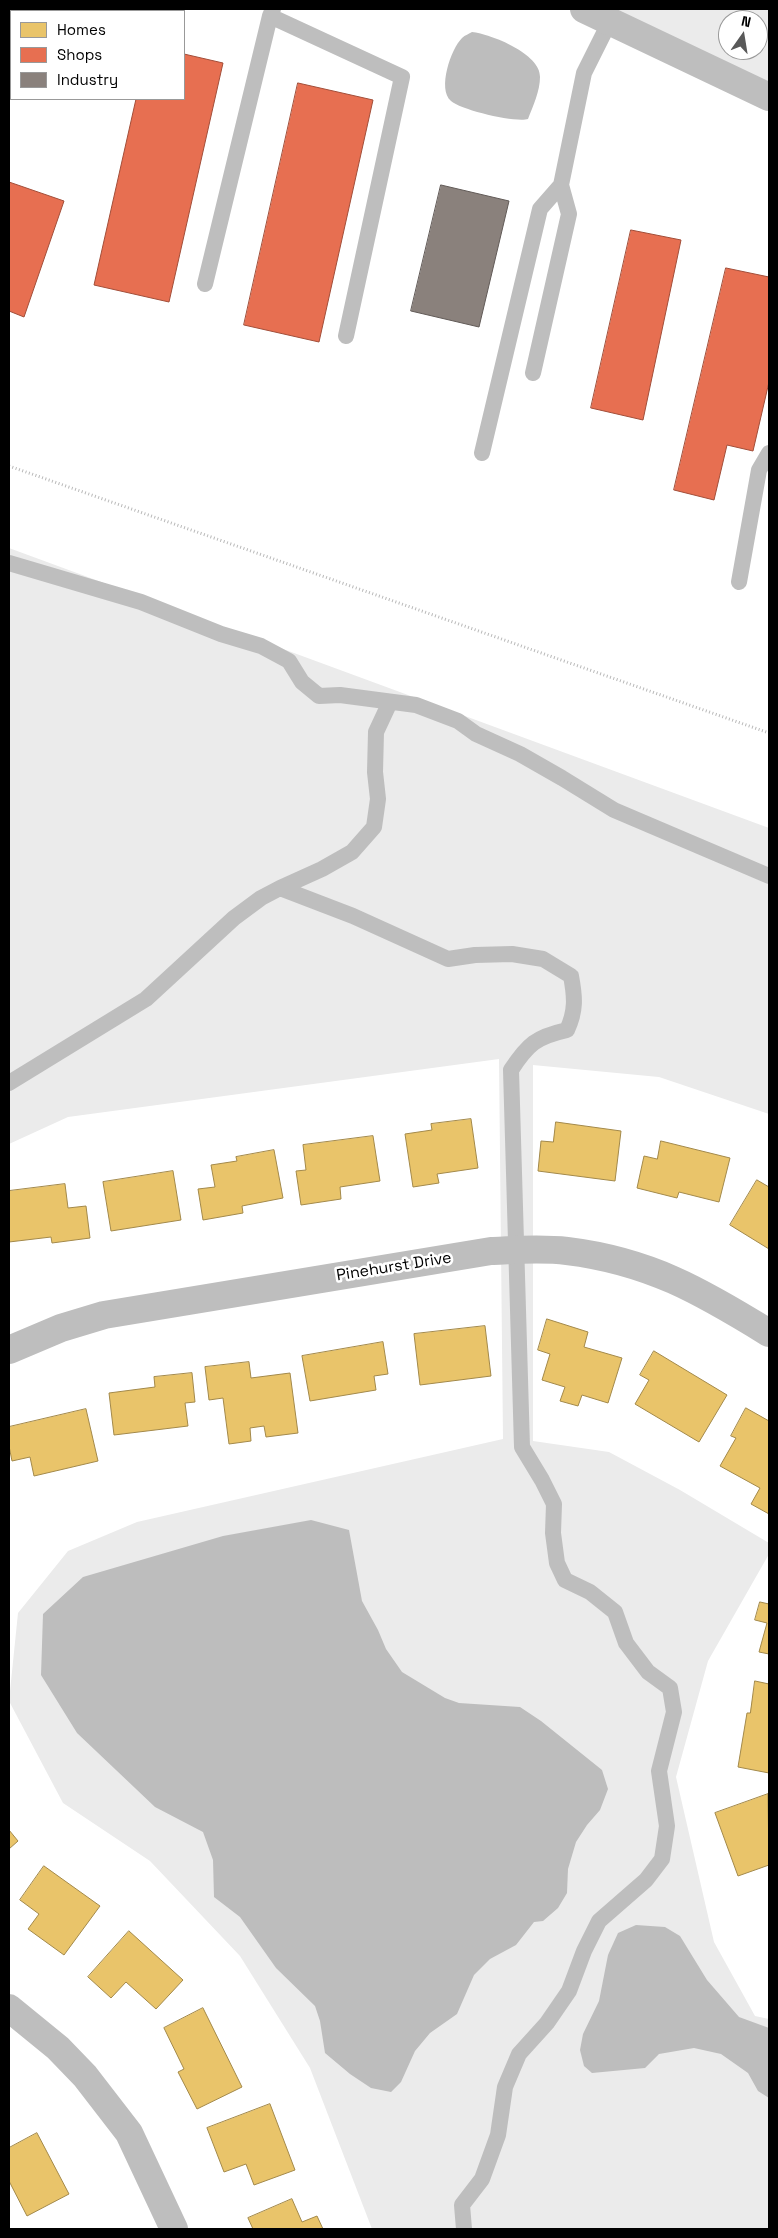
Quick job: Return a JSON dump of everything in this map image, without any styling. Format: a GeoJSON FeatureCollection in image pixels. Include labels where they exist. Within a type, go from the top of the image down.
{"type":"FeatureCollection","features":[{"type":"Feature","properties":{"kind":"street"},"geometry":{"type":"LineString","coordinates":[[584,9],[769,97]]}},
{"type":"Feature","properties":{"kind":"street","name":"Pinehurst Drive"},"geometry":{"type":"LineString","coordinates":[[9,1350],[61,1328],[104,1315],[481,1253],[515,1250],[567,1251],[630,1263],[673,1278],[705,1294],[769,1333]]}},
{"type":"Feature","properties":{"kind":"street"},"geometry":{"type":"LineString","coordinates":[[9,2008],[58,2048],[78,2069],[129,2133],[174,2229]]}},
{"type":"Feature","properties":{"kind":"lane"},"geometry":{"type":"LineString","coordinates":[[205,284],[272,12],[402,77],[346,336]]}},
{"type":"Feature","properties":{"kind":"lane"},"geometry":{"type":"LineString","coordinates":[[534,373],[569,214],[561,185],[584,73],[610,21]]}},
{"type":"Feature","properties":{"kind":"lane"},"geometry":{"type":"LineString","coordinates":[[482,453],[540,209],[561,185]]}},
{"type":"Feature","properties":{"kind":"lane"},"geometry":{"type":"LineString","coordinates":[[739,582],[760,470],[769,453]]}},
{"type":"Feature","properties":{"kind":"lane"},"geometry":{"type":"LineString","coordinates":[[9,563],[141,602],[221,634],[261,646],[289,661],[302,682],[319,696],[340,695],[416,705],[458,721],[476,734],[562,778],[614,810],[769,876]]}},
{"type":"Feature","properties":{"kind":"lane"},"geometry":{"type":"LineString","coordinates":[[9,1083],[146,999],[234,918],[261,898],[322,870],[352,852],[374,827],[378,799],[375,772],[376,732],[390,702]]}},
{"type":"Feature","properties":{"kind":"lane"},"geometry":{"type":"LineString","coordinates":[[280,888],[354,916],[448,959],[475,955],[512,954],[543,959],[571,976],[574,991],[574,1016],[567,1030],[545,1035],[524,1050],[511,1070],[522,1447],[554,1504],[553,1533],[557,1563],[565,1580],[590,1592],[615,1612],[626,1643],[648,1672],[670,1688],[674,1712],[659,1771],[667,1826],[662,1859],[646,1880],[599,1921],[584,1951],[569,1991],[547,2024],[519,2054],[505,2087],[498,2135],[482,2179],[462,2205],[464,2229]]}},
{"type":"Feature","properties":{"kind":"path"},"geometry":{"type":"LineString","coordinates":[[9,466],[769,733]]}},
{"type":"Feature","properties":{"kind":"shaded area"},"geometry":{"type":"Polygon","coordinates":[[[583,9],[769,9],[769,98],[583,9]]]}},
{"type":"Feature","properties":{"kind":"shaded area"},"geometry":{"type":"Polygon","coordinates":[[[472,32],[491,37],[514,47],[524,53],[538,69],[540,77],[539,88],[528,119],[512,119],[477,112],[457,105],[447,95],[445,79],[450,60],[458,43],[464,36],[472,32]]]}},
{"type":"Feature","properties":{"kind":"shaded area"},"geometry":{"type":"Polygon","coordinates":[[[9,548],[769,828],[769,1114],[659,1077],[533,1065],[533,1441],[609,1452],[680,1490],[769,1543],[769,1554],[708,1661],[676,1777],[714,1942],[755,2016],[769,2019],[769,2229],[372,2229],[310,2068],[240,1956],[150,1861],[63,1803],[9,1701],[18,1613],[68,1551],[137,1522],[503,1439],[499,1059],[68,1117],[9,1144],[9,548]]]}},
{"type":"Feature","properties":{"kind":"shaded area"},"geometry":{"type":"Polygon","coordinates":[[[311,1520],[349,1530],[362,1601],[386,1649],[402,1672],[445,1698],[459,1703],[520,1707],[541,1721],[602,1770],[608,1789],[600,1810],[576,1842],[568,1869],[567,1893],[558,1908],[543,1921],[534,1922],[516,1945],[490,1959],[474,1975],[457,2014],[430,2033],[415,2051],[401,2082],[391,2092],[371,2088],[350,2074],[325,2053],[320,2021],[315,2006],[276,1968],[240,1917],[214,1897],[213,1860],[203,1832],[155,1807],[77,1733],[41,1675],[43,1614],[83,1577],[223,1536],[311,1520]]]}},
{"type":"Feature","properties":{"kind":"shaded area"},"geometry":{"type":"Polygon","coordinates":[[[636,1925],[665,1927],[680,1936],[707,1980],[739,2017],[769,2028],[769,2098],[758,2091],[748,2073],[721,2054],[694,2048],[659,2054],[645,2068],[592,2073],[584,2066],[580,2050],[583,2034],[599,2001],[608,1955],[618,1933],[636,1925]]]}},
{"type":"Feature","properties":{"kind":"building: Homes"},"geometry":{"type":"Polygon","coordinates":[[[471,1119],[478,1168],[437,1174],[439,1183],[413,1187],[405,1134],[432,1130],[431,1124],[471,1119]]]}},
{"type":"Feature","properties":{"kind":"building: Homes"},"geometry":{"type":"Polygon","coordinates":[[[556,1122],[621,1131],[615,1181],[538,1171],[541,1141],[553,1142],[556,1122]]]}},
{"type":"Feature","properties":{"kind":"building: Homes"},"geometry":{"type":"Polygon","coordinates":[[[373,1136],[380,1181],[340,1187],[341,1199],[301,1205],[296,1171],[306,1170],[303,1145],[373,1136]]]}},
{"type":"Feature","properties":{"kind":"building: Homes"},"geometry":{"type":"Polygon","coordinates":[[[661,1141],[730,1158],[719,1202],[679,1192],[677,1198],[637,1188],[644,1156],[657,1159],[661,1141]]]}},
{"type":"Feature","properties":{"kind":"building: Homes"},"geometry":{"type":"Polygon","coordinates":[[[274,1150],[283,1198],[242,1206],[243,1213],[203,1220],[198,1189],[215,1187],[211,1165],[237,1161],[236,1157],[274,1150]]]}},
{"type":"Feature","properties":{"kind":"building: Homes"},"geometry":{"type":"Polygon","coordinates":[[[173,1171],[181,1220],[111,1231],[103,1182],[173,1171]]]}},
{"type":"Feature","properties":{"kind":"building: Homes"},"geometry":{"type":"Polygon","coordinates":[[[757,1180],[769,1187],[769,1249],[730,1225],[757,1180]]]}},
{"type":"Feature","properties":{"kind":"building: Homes"},"geometry":{"type":"Polygon","coordinates":[[[65,1184],[68,1208],[86,1206],[90,1238],[52,1243],[51,1237],[9,1242],[9,1191],[65,1184]]]}},
{"type":"Feature","properties":{"kind":"building: Homes"},"geometry":{"type":"Polygon","coordinates":[[[547,1319],[588,1332],[584,1347],[622,1358],[608,1403],[582,1395],[578,1406],[560,1401],[565,1387],[542,1380],[550,1354],[538,1350],[547,1319]]]}},
{"type":"Feature","properties":{"kind":"building: Homes"},"geometry":{"type":"Polygon","coordinates":[[[485,1326],[491,1376],[420,1385],[414,1334],[485,1326]]]}},
{"type":"Feature","properties":{"kind":"building: Homes"},"geometry":{"type":"Polygon","coordinates":[[[383,1342],[388,1374],[374,1376],[376,1390],[310,1401],[302,1356],[383,1342]]]}},
{"type":"Feature","properties":{"kind":"building: Homes"},"geometry":{"type":"Polygon","coordinates":[[[654,1351],[727,1395],[699,1442],[635,1404],[649,1380],[640,1375],[654,1351]]]}},
{"type":"Feature","properties":{"kind":"building: Homes"},"geometry":{"type":"Polygon","coordinates":[[[249,1362],[251,1378],[290,1373],[298,1433],[266,1437],[264,1426],[250,1428],[251,1441],[229,1444],[223,1398],[209,1400],[205,1367],[249,1362]]]}},
{"type":"Feature","properties":{"kind":"building: Homes"},"geometry":{"type":"Polygon","coordinates":[[[192,1373],[195,1402],[185,1403],[188,1426],[114,1435],[109,1393],[155,1387],[154,1377],[192,1373]]]}},
{"type":"Feature","properties":{"kind":"building: Homes"},"geometry":{"type":"Polygon","coordinates":[[[746,1408],[769,1421],[769,1514],[751,1504],[760,1488],[720,1466],[736,1438],[731,1436],[746,1408]]]}},
{"type":"Feature","properties":{"kind":"building: Homes"},"geometry":{"type":"Polygon","coordinates":[[[86,1409],[98,1461],[34,1476],[30,1457],[12,1461],[9,1446],[9,1427],[86,1409]]]}},
{"type":"Feature","properties":{"kind":"building: Homes"},"geometry":{"type":"Polygon","coordinates":[[[760,1602],[769,1604],[769,1654],[759,1652],[767,1623],[755,1620],[760,1602]]]}},
{"type":"Feature","properties":{"kind":"building: Homes"},"geometry":{"type":"Polygon","coordinates":[[[755,1681],[769,1684],[769,1773],[738,1767],[747,1713],[750,1713],[755,1681]]]}},
{"type":"Feature","properties":{"kind":"building: Homes"},"geometry":{"type":"Polygon","coordinates":[[[768,1794],[769,1865],[738,1876],[715,1813],[768,1794]]]}},
{"type":"Feature","properties":{"kind":"building: Homes"},"geometry":{"type":"Polygon","coordinates":[[[9,1830],[18,1841],[9,1849],[9,1830]]]}},
{"type":"Feature","properties":{"kind":"building: Homes"},"geometry":{"type":"Polygon","coordinates":[[[44,1866],[100,1906],[64,1955],[28,1929],[39,1914],[20,1900],[44,1866]]]}},
{"type":"Feature","properties":{"kind":"building: Homes"},"geometry":{"type":"Polygon","coordinates":[[[129,1931],[183,1980],[156,2009],[126,1982],[111,1998],[88,1977],[129,1931]]]}},
{"type":"Feature","properties":{"kind":"building: Homes"},"geometry":{"type":"Polygon","coordinates":[[[203,2008],[242,2087],[197,2109],[178,2072],[184,2069],[164,2028],[203,2008]]]}},
{"type":"Feature","properties":{"kind":"building: Homes"},"geometry":{"type":"Polygon","coordinates":[[[270,2104],[295,2170],[254,2185],[246,2164],[224,2172],[207,2128],[270,2104]]]}},
{"type":"Feature","properties":{"kind":"building: Homes"},"geometry":{"type":"Polygon","coordinates":[[[37,2133],[69,2194],[27,2216],[9,2181],[9,2148],[37,2133]]]}},
{"type":"Feature","properties":{"kind":"building: Homes"},"geometry":{"type":"Polygon","coordinates":[[[292,2199],[302,2222],[317,2216],[323,2229],[253,2229],[248,2218],[292,2199]]]}},
{"type":"Feature","properties":{"kind":"building: Shops"},"geometry":{"type":"Polygon","coordinates":[[[185,54],[223,63],[169,302],[94,285],[136,100],[185,100],[185,54]]]}},
{"type":"Feature","properties":{"kind":"building: Shops"},"geometry":{"type":"Polygon","coordinates":[[[298,83],[373,100],[319,342],[244,325],[298,83]]]}},
{"type":"Feature","properties":{"kind":"building: Shops"},"geometry":{"type":"Polygon","coordinates":[[[9,182],[64,201],[24,317],[9,311],[9,182]]]}},
{"type":"Feature","properties":{"kind":"building: Shops"},"geometry":{"type":"Polygon","coordinates":[[[631,230],[681,240],[643,420],[591,408],[631,230]]]}},
{"type":"Feature","properties":{"kind":"building: Shops"},"geometry":{"type":"Polygon","coordinates":[[[726,268],[769,277],[769,382],[753,451],[727,445],[714,500],[674,490],[726,268]]]}},
{"type":"Feature","properties":{"kind":"building: Industry"},"geometry":{"type":"Polygon","coordinates":[[[441,185],[509,201],[479,327],[411,311],[441,185]]]}}]}
